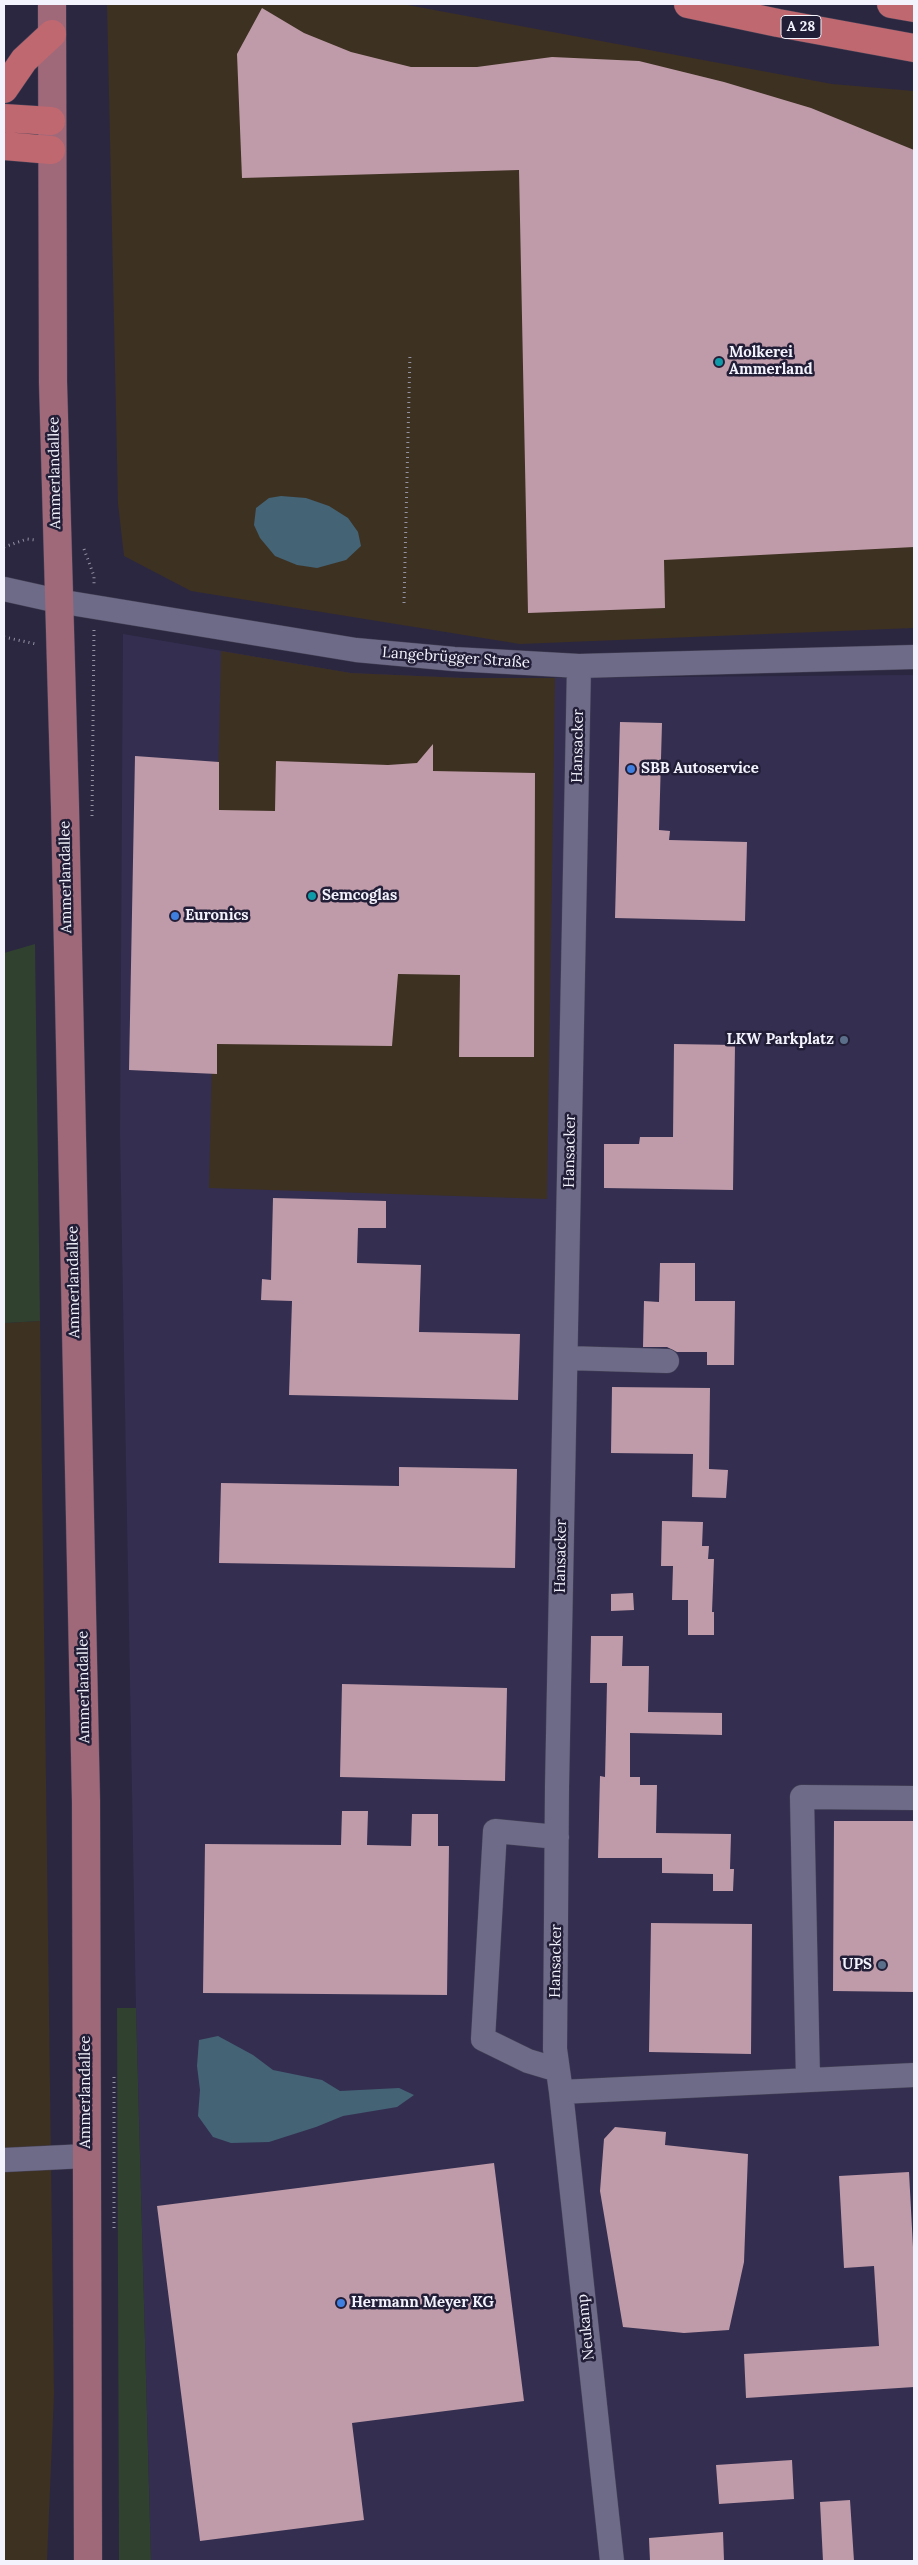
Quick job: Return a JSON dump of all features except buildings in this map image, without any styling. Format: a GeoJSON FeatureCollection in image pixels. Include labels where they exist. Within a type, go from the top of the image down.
{"type":"FeatureCollection","features":[{"type":"Feature","properties":{"kind":"highway","name":"A 28"},"geometry":{"type":"LineString","coordinates":[[688,4],[914,48]]}},
{"type":"Feature","properties":{"kind":"highway"},"geometry":{"type":"LineString","coordinates":[[891,4],[914,8]]}},
{"type":"Feature","properties":{"kind":"highway"},"geometry":{"type":"LineString","coordinates":[[4,89],[24,60],[52,34]]}},
{"type":"Feature","properties":{"kind":"highway"},"geometry":{"type":"LineString","coordinates":[[4,118],[52,122]]}},
{"type":"Feature","properties":{"kind":"highway"},"geometry":{"type":"LineString","coordinates":[[4,146],[51,150]]}},
{"type":"Feature","properties":{"kind":"main road","name":"Ammerlandallee"},"geometry":{"type":"LineString","coordinates":[[52,4],[52,382],[65,807],[86,1801],[88,2561]]}},
{"type":"Feature","properties":{"kind":"street","name":"Langebrügger Straße"},"geometry":{"type":"LineString","coordinates":[[4,589],[58,601],[356,650],[454,660],[579,666],[914,657]]}},
{"type":"Feature","properties":{"kind":"street","name":"Hansacker"},"geometry":{"type":"LineString","coordinates":[[559,2081],[556,2049],[557,1837],[579,666]]}},
{"type":"Feature","properties":{"kind":"street"},"geometry":{"type":"LineString","coordinates":[[566,1358],[668,1361]]}},
{"type":"Feature","properties":{"kind":"street"},"geometry":{"type":"LineString","coordinates":[[808,2080],[802,1797],[914,1798]]}},
{"type":"Feature","properties":{"kind":"street"},"geometry":{"type":"LineString","coordinates":[[557,1837],[495,1832],[483,2039],[528,2061],[559,2081],[808,2080],[914,2075]]}},
{"type":"Feature","properties":{"kind":"street","name":"Neukamp"},"geometry":{"type":"LineString","coordinates":[[559,2081],[612,2561]]}},
{"type":"Feature","properties":{"kind":"street"},"geometry":{"type":"LineString","coordinates":[[4,2160],[86,2156]]}},
{"type":"Feature","properties":{"kind":"path"},"geometry":{"type":"LineString","coordinates":[[404,603],[410,353]]}},
{"type":"Feature","properties":{"kind":"shaded area"},"geometry":{"type":"Polygon","coordinates":[[[107,4],[402,4],[832,84],[914,91],[914,628],[520,644],[191,591],[124,556],[118,504],[107,4]]]}},
{"type":"Feature","properties":{"kind":"shaded area"},"geometry":{"type":"Polygon","coordinates":[[[123,634],[351,673],[464,678],[914,675],[914,2561],[151,2561],[136,2008],[120,1134],[123,634]]]}},
{"type":"Feature","properties":{"kind":"shaded area"},"geometry":{"type":"Polygon","coordinates":[[[221,651],[351,673],[464,678],[555,678],[547,1199],[209,1188],[221,651]]]}},
{"type":"Feature","properties":{"kind":"shaded area"},"geometry":{"type":"Polygon","coordinates":[[[40,1321],[54,2394],[47,2561],[4,2561],[4,1323],[40,1321]]]}},
{"type":"Feature","properties":{"kind":"green space"},"geometry":{"type":"Polygon","coordinates":[[[35,944],[40,1321],[4,1323],[4,953],[35,944]]]}},
{"type":"Feature","properties":{"kind":"green space"},"geometry":{"type":"Polygon","coordinates":[[[117,2008],[136,2008],[151,2561],[119,2561],[117,2008]]]}},
{"type":"Feature","properties":{"kind":"water"},"geometry":{"type":"Polygon","coordinates":[[[281,496],[306,498],[329,506],[348,518],[358,532],[361,546],[346,560],[317,568],[297,565],[275,556],[260,538],[254,525],[256,508],[269,498],[281,496]]]}},
{"type":"Feature","properties":{"kind":"water"},"geometry":{"type":"Polygon","coordinates":[[[218,2036],[253,2055],[273,2070],[322,2080],[340,2091],[399,2088],[414,2095],[397,2107],[343,2116],[269,2142],[231,2143],[213,2137],[198,2116],[200,2090],[197,2066],[199,2040],[218,2036]]]}},
{"type":"Feature","properties":{"kind":"place","name":"Molkerei Ammerland"},"geometry":{"type":"Point","coordinates":[719,362]}},
{"type":"Feature","properties":{"kind":"place","name":"SBB Autoservice"},"geometry":{"type":"Point","coordinates":[631,769]}},
{"type":"Feature","properties":{"kind":"place","name":"Semcoglas"},"geometry":{"type":"Point","coordinates":[312,896]}},
{"type":"Feature","properties":{"kind":"place","name":"Euronics"},"geometry":{"type":"Point","coordinates":[175,916]}},
{"type":"Feature","properties":{"kind":"place","name":"LKW Parkplatz"},"geometry":{"type":"Point","coordinates":[844,1040]}},
{"type":"Feature","properties":{"kind":"place","name":"UPS"},"geometry":{"type":"Point","coordinates":[882,1965]}},
{"type":"Feature","properties":{"kind":"place","name":"Hermann Meyer KG"},"geometry":{"type":"Point","coordinates":[341,2303]}}]}
